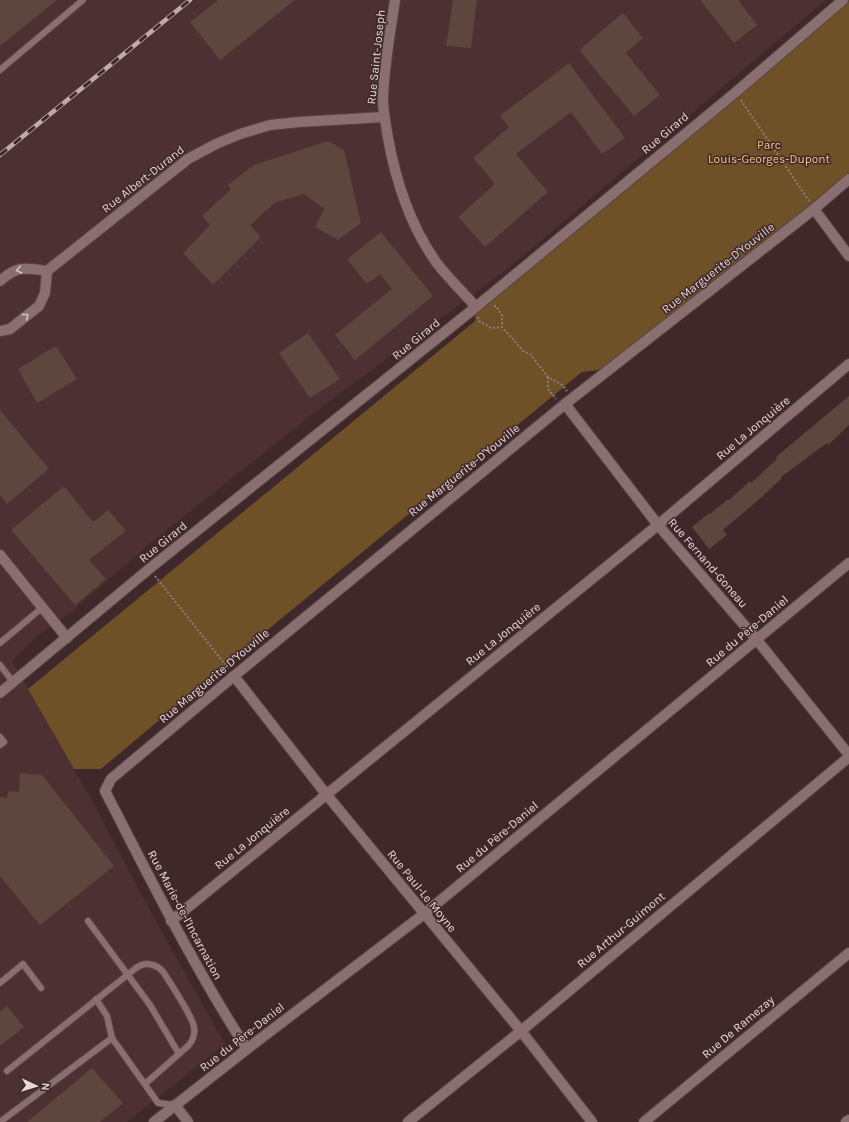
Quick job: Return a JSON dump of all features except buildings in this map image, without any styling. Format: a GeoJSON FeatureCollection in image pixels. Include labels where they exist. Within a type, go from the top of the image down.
{"type":"FeatureCollection","features":[{"type":"Feature","properties":{"kind":"street","name":"Rue Saint-Joseph"},"geometry":{"type":"LineString","coordinates":[[395,0],[383,100],[384,117],[393,163],[402,195],[416,228],[436,262],[476,307]]}},
{"type":"Feature","properties":{"kind":"street","name":"Rue Girard"},"geometry":{"type":"LineString","coordinates":[[0,693],[149,569],[476,307],[736,92],[843,0]]}},
{"type":"Feature","properties":{"kind":"street","name":"Rue Albert-Durand"},"geometry":{"type":"LineString","coordinates":[[47,271],[188,159],[216,144],[240,134],[270,125],[384,117]]}},
{"type":"Feature","properties":{"kind":"street","name":"Rue Marguerite-D'Youville"},"geometry":{"type":"LineString","coordinates":[[105,791],[111,779],[234,676],[565,404],[814,209],[849,179]]}},
{"type":"Feature","properties":{"kind":"street"},"geometry":{"type":"LineString","coordinates":[[814,209],[849,256]]}},
{"type":"Feature","properties":{"kind":"street"},"geometry":{"type":"LineString","coordinates":[[0,281],[16,269],[25,268],[47,271],[45,293],[39,306],[10,329],[0,331]]}},
{"type":"Feature","properties":{"kind":"street","name":"Rue La Jonquière"},"geometry":{"type":"LineString","coordinates":[[171,921],[658,525],[849,364]]}},
{"type":"Feature","properties":{"kind":"street","name":"Rue Fernand-Goneau"},"geometry":{"type":"LineString","coordinates":[[565,404],[658,525],[757,640],[849,756]]}},
{"type":"Feature","properties":{"kind":"street"},"geometry":{"type":"LineString","coordinates":[[0,555],[67,638]]}},
{"type":"Feature","properties":{"kind":"street","name":"Rue du Père-Daniel"},"geometry":{"type":"LineString","coordinates":[[154,1122],[424,914],[849,563]]}},
{"type":"Feature","properties":{"kind":"street","name":"Rue Paul-Le Moyne"},"geometry":{"type":"LineString","coordinates":[[234,676],[326,794],[521,1031],[592,1122]]}},
{"type":"Feature","properties":{"kind":"street","name":"Rue Arthur-Guimont"},"geometry":{"type":"LineString","coordinates":[[408,1122],[521,1031],[849,756]]}},
{"type":"Feature","properties":{"kind":"street","name":"Rue Marie-de-l'Incarnation"},"geometry":{"type":"LineString","coordinates":[[105,791],[171,921],[220,1007],[247,1049]]}},
{"type":"Feature","properties":{"kind":"street","name":"Rue De Ramezay"},"geometry":{"type":"LineString","coordinates":[[644,1122],[849,953]]}},
{"type":"Feature","properties":{"kind":"street"},"geometry":{"type":"LineString","coordinates":[[175,1105],[188,1122]]}},
{"type":"Feature","properties":{"kind":"lane"},"geometry":{"type":"LineString","coordinates":[[0,70],[84,0]]}},
{"type":"Feature","properties":{"kind":"lane"},"geometry":{"type":"LineString","coordinates":[[0,643],[43,607]]}},
{"type":"Feature","properties":{"kind":"lane"},"geometry":{"type":"LineString","coordinates":[[0,664],[13,682]]}},
{"type":"Feature","properties":{"kind":"lane"},"geometry":{"type":"LineString","coordinates":[[0,737],[4,742],[0,745]]}},
{"type":"Feature","properties":{"kind":"lane"},"geometry":{"type":"LineString","coordinates":[[88,921],[150,1004],[179,1054]]}},
{"type":"Feature","properties":{"kind":"lane"},"geometry":{"type":"LineString","coordinates":[[0,983],[23,964],[41,988]]}},
{"type":"Feature","properties":{"kind":"lane"},"geometry":{"type":"LineString","coordinates":[[7,1071],[127,974],[139,966],[146,964],[156,966],[164,973],[191,1020],[194,1027],[194,1034],[192,1042],[145,1084]]}},
{"type":"Feature","properties":{"kind":"lane"},"geometry":{"type":"LineString","coordinates":[[96,999],[107,1016],[112,1038],[158,1103],[175,1105]]}},
{"type":"Feature","properties":{"kind":"lane"},"geometry":{"type":"LineString","coordinates":[[0,1122],[112,1038]]}},
{"type":"Feature","properties":{"kind":"path"},"geometry":{"type":"LineString","coordinates":[[736,92],[814,209]]}},
{"type":"Feature","properties":{"kind":"path"},"geometry":{"type":"LineString","coordinates":[[502,327],[490,328],[479,321],[476,307],[496,306],[502,315],[502,327],[523,351],[530,354],[548,377],[562,385],[568,391],[565,404],[557,400],[548,389],[548,377]]}},
{"type":"Feature","properties":{"kind":"path"},"geometry":{"type":"LineString","coordinates":[[149,569],[234,676]]}},
{"type":"Feature","properties":{"kind":"shaded area"},"geometry":{"type":"Polygon","coordinates":[[[0,0],[826,0],[506,270],[314,413],[153,541],[73,611],[40,634],[12,661],[89,795],[154,918],[225,1044],[127,1122],[0,1122],[0,0]]]}},
{"type":"Feature","properties":{"kind":"green space","name":"Parc Louis-Georges-Dupont"},"geometry":{"type":"Polygon","coordinates":[[[837,0],[849,0],[849,179],[620,367],[582,372],[237,655],[101,769],[74,769],[28,689],[475,321],[476,307],[837,0]]]}},
{"type":"Feature","properties":{"kind":"railway"},"geometry":{"type":"LineString","coordinates":[[0,155],[190,0]]}}]}
